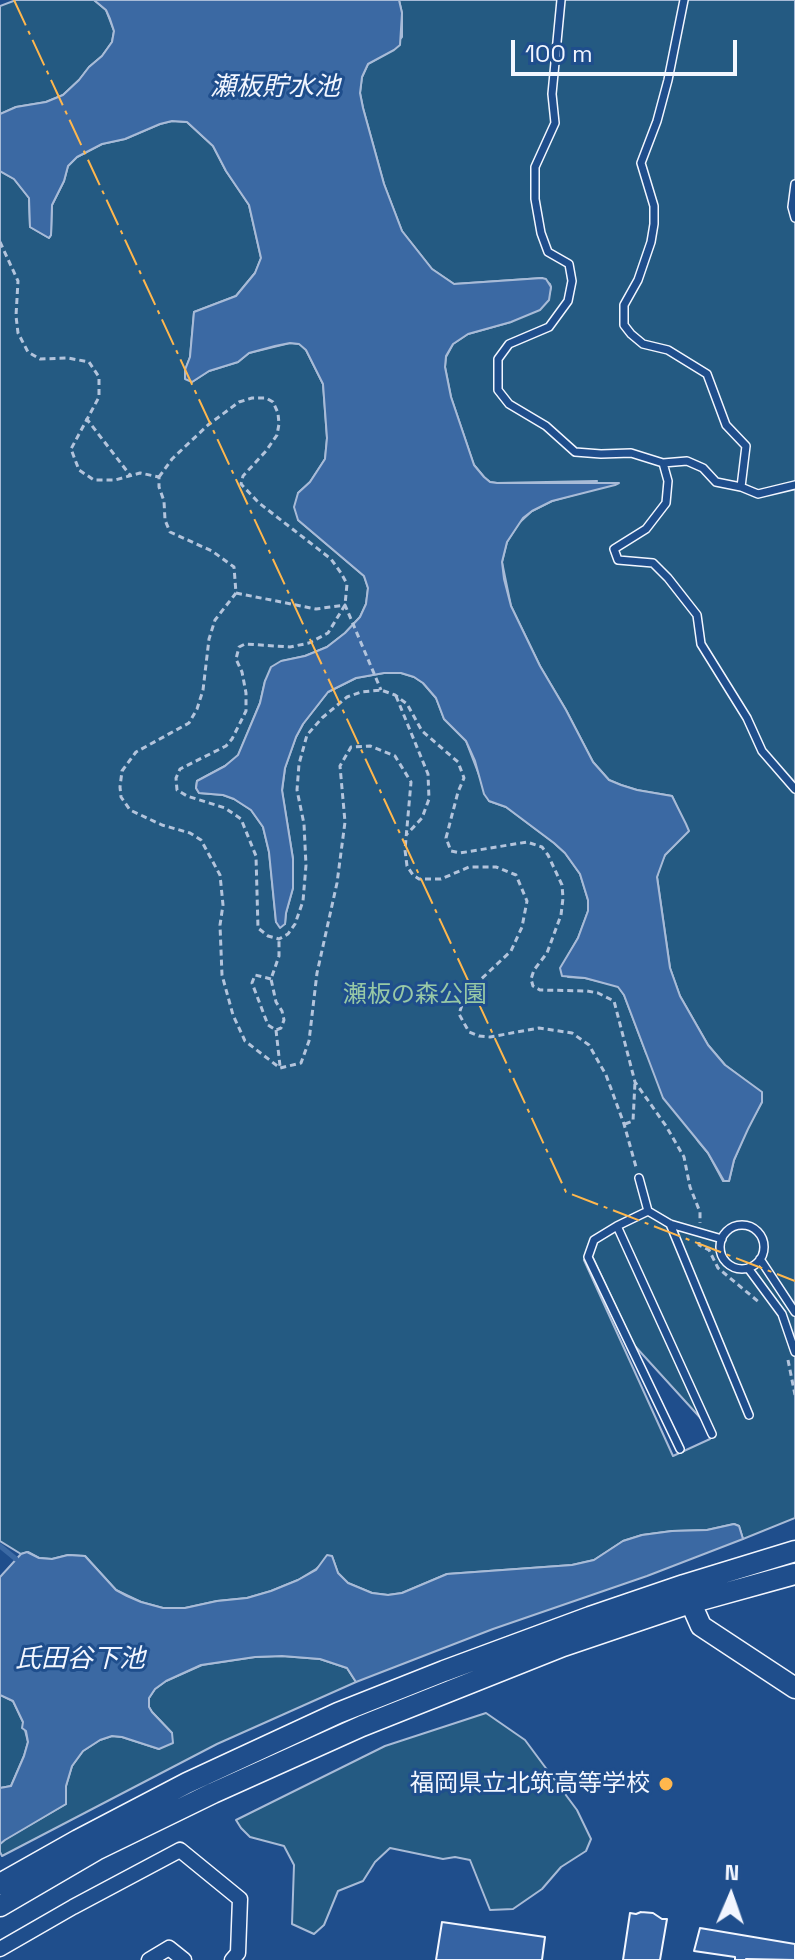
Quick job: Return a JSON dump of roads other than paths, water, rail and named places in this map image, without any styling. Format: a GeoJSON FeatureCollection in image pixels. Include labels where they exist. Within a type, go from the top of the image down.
{"type":"FeatureCollection","features":[{"type":"Feature","properties":{"kind":"street"},"geometry":{"type":"LineString","coordinates":[[0,1906],[96,1850],[362,1726],[795,1551]]}},
{"type":"Feature","properties":{"kind":"street"},"geometry":{"type":"LineString","coordinates":[[0,1884],[187,1783],[338,1713],[444,1671],[590,1617],[687,1594],[795,1574]]}},
{"type":"Feature","properties":{"kind":"street"},"geometry":{"type":"LineString","coordinates":[[687,1594],[701,1626],[795,1688]]}},
{"type":"Feature","properties":{"kind":"street"},"geometry":{"type":"LineString","coordinates":[[0,1949],[180,1850],[240,1899],[238,1953],[232,1960]]}},
{"type":"Feature","properties":{"kind":"street"},"geometry":{"type":"LineString","coordinates":[[149,1960],[169,1948],[184,1960]]}},
{"type":"Feature","properties":{"kind":"lane"},"geometry":{"type":"LineString","coordinates":[[561,0],[552,94],[555,123],[535,167],[535,199],[548,252],[569,264],[572,281],[568,301],[549,327],[509,344],[498,359],[498,390],[509,404],[546,426],[575,452],[631,453],[663,463],[687,461],[703,468],[716,482],[758,494],[795,485]]}},
{"type":"Feature","properties":{"kind":"lane"},"geometry":{"type":"LineString","coordinates":[[684,0],[668,80],[654,132],[641,163],[654,206],[654,224],[638,280],[624,305],[624,325],[643,344],[668,350],[707,374],[726,425],[746,446],[741,487]]}},
{"type":"Feature","properties":{"kind":"lane"},"geometry":{"type":"LineString","coordinates":[[795,184],[792,207],[795,218]]}},
{"type":"Feature","properties":{"kind":"lane"},"geometry":{"type":"LineString","coordinates":[[663,463],[668,481],[666,503],[646,529],[614,549],[618,560],[653,563],[697,615],[701,644],[747,718],[762,751],[795,789]]}},
{"type":"Feature","properties":{"kind":"lane"},"geometry":{"type":"LineString","coordinates":[[639,1178],[648,1211],[670,1224],[722,1239]]}},
{"type":"Feature","properties":{"kind":"lane"},"geometry":{"type":"LineString","coordinates":[[648,1211],[594,1240],[588,1257],[680,1449]]}},
{"type":"Feature","properties":{"kind":"lane"},"geometry":{"type":"LineString","coordinates":[[670,1224],[749,1415]]}},
{"type":"Feature","properties":{"kind":"lane"},"geometry":{"type":"LineString","coordinates":[[737,1225],[751,1227],[764,1244],[760,1259],[748,1268],[728,1264],[721,1253],[722,1239],[737,1225]]}},
{"type":"Feature","properties":{"kind":"lane"},"geometry":{"type":"LineString","coordinates":[[617,1226],[712,1434]]}},
{"type":"Feature","properties":{"kind":"lane"},"geometry":{"type":"LineString","coordinates":[[760,1259],[795,1312]]}},
{"type":"Feature","properties":{"kind":"lane"},"geometry":{"type":"LineString","coordinates":[[748,1268],[782,1314],[795,1352]]}},
{"type":"Feature","properties":{"kind":"water","name":"瀬板貯水池"},"geometry":{"type":"Polygon","coordinates":[[[94,0],[399,0],[402,13],[400,45],[368,64],[360,93],[384,184],[402,231],[432,269],[454,284],[542,278],[551,287],[549,300],[540,310],[468,334],[453,344],[446,356],[451,397],[474,465],[490,482],[497,483],[619,483],[552,501],[523,518],[507,542],[502,562],[504,579],[511,606],[540,666],[593,762],[609,780],[637,790],[672,796],[689,831],[665,855],[657,877],[670,968],[680,996],[708,1045],[725,1065],[762,1092],[762,1102],[734,1160],[729,1181],[724,1181],[708,1153],[663,1098],[624,995],[618,987],[585,978],[562,976],[560,968],[578,938],[588,911],[580,874],[554,843],[506,807],[489,801],[466,741],[444,719],[436,698],[423,683],[401,673],[356,678],[328,692],[303,724],[285,768],[282,790],[293,859],[293,888],[285,924],[280,928],[276,922],[269,852],[263,827],[251,810],[234,799],[199,793],[196,788],[197,781],[238,755],[271,667],[327,647],[345,633],[360,617],[368,588],[364,576],[298,520],[294,507],[298,493],[310,482],[325,459],[327,438],[323,384],[306,350],[299,344],[275,346],[249,353],[238,362],[209,371],[192,382],[185,379],[194,312],[236,296],[255,273],[261,258],[249,205],[213,146],[187,122],[172,121],[125,139],[102,144],[77,157],[68,166],[52,205],[49,238],[30,227],[29,198],[14,179],[0,171],[0,114],[63,95],[112,42],[114,31],[110,19],[106,10],[94,0]]]}},
{"type":"Feature","properties":{"kind":"water","name":"氏田谷下池"},"geometry":{"type":"Polygon","coordinates":[[[734,1524],[739,1526],[743,1539],[356,1682],[347,1668],[320,1659],[255,1657],[201,1665],[166,1681],[149,1698],[149,1707],[172,1733],[173,1743],[159,1749],[122,1737],[100,1740],[83,1751],[72,1766],[66,1786],[66,1804],[0,1844],[0,1788],[11,1786],[28,1742],[13,1701],[0,1695],[0,1577],[21,1554],[27,1552],[39,1558],[52,1559],[68,1555],[85,1556],[116,1590],[127,1596],[163,1608],[185,1608],[271,1591],[316,1570],[327,1555],[332,1556],[338,1573],[348,1583],[372,1593],[388,1595],[402,1593],[447,1574],[572,1565],[594,1560],[623,1541],[642,1535],[707,1530],[734,1524]]]}},
{"type":"Feature","properties":{"kind":"waterway"},"geometry":{"type":"LineString","coordinates":[[0,1546],[16,1559]]}},
{"type":"Feature","properties":{"kind":"place","name":"福岡県立北筑高等学校"},"geometry":{"type":"Point","coordinates":[666,1784]}},
{"type":"Feature","properties":{"kind":"park label","name":"瀬板の森公園"},"geometry":{"type":"Point","coordinates":[415,995]}}]}
